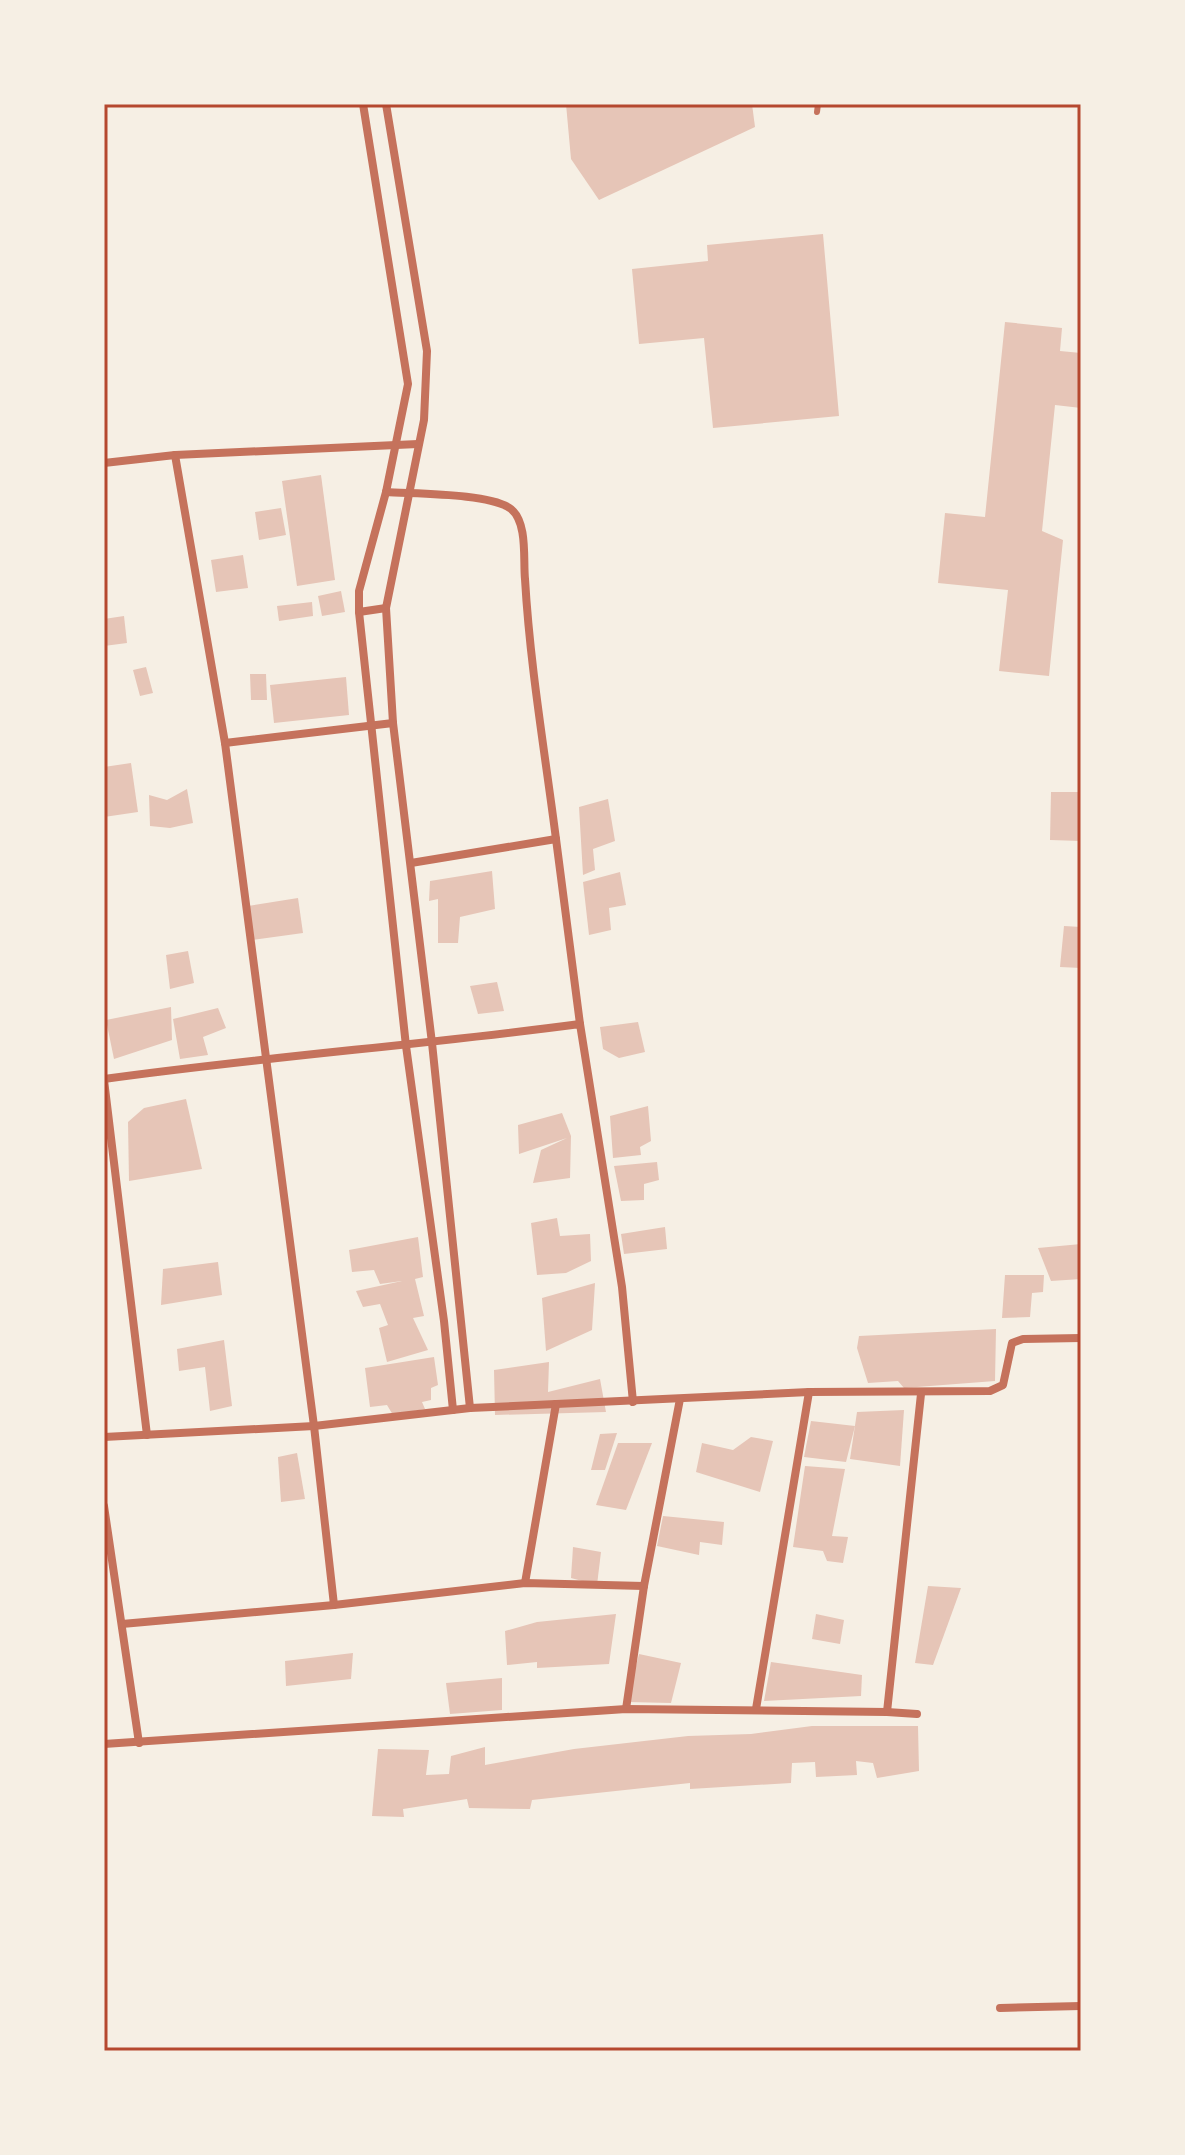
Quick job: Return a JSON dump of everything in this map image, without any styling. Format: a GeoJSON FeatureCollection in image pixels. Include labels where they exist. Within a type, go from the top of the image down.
{"type":"FeatureCollection","features":[{"type":"Feature","properties":{"kind":"street"},"geometry":{"type":"LineString","coordinates":[[363,104],[408,384],[386,492],[359,591],[359,612],[406,1046],[444,1321],[453,1410]]}},
{"type":"Feature","properties":{"kind":"street"},"geometry":{"type":"LineString","coordinates":[[386,104],[427,351],[426,397],[386,608],[393,723],[432,1043],[470,1408]]}},
{"type":"Feature","properties":{"kind":"street"},"geometry":{"type":"LineString","coordinates":[[104,463],[175,455],[418,444]]}},
{"type":"Feature","properties":{"kind":"street"},"geometry":{"type":"LineString","coordinates":[[175,455],[225,743],[314,1426],[334,1605]]}},
{"type":"Feature","properties":{"kind":"street"},"geometry":{"type":"LineString","coordinates":[[386,492],[484,499],[510,508],[519,522],[526,605],[556,839],[580,1024],[622,1287],[633,1402]]}},
{"type":"Feature","properties":{"kind":"street"},"geometry":{"type":"LineString","coordinates":[[359,612],[386,608]]}},
{"type":"Feature","properties":{"kind":"street"},"geometry":{"type":"LineString","coordinates":[[225,743],[393,723]]}},
{"type":"Feature","properties":{"kind":"street"},"geometry":{"type":"LineString","coordinates":[[411,863],[556,839]]}},
{"type":"Feature","properties":{"kind":"street"},"geometry":{"type":"LineString","coordinates":[[147,1435],[104,1080],[211,1063],[406,1046],[580,1024]]}},
{"type":"Feature","properties":{"kind":"street"},"geometry":{"type":"LineString","coordinates":[[104,1437],[314,1426],[470,1408],[809,1392],[921,1394],[996,1390],[1003,1385],[1012,1343],[1023,1339],[1081,1338]]}},
{"type":"Feature","properties":{"kind":"street"},"geometry":{"type":"LineString","coordinates":[[756,1709],[809,1392]]}},
{"type":"Feature","properties":{"kind":"street"},"geometry":{"type":"LineString","coordinates":[[887,1712],[921,1394]]}},
{"type":"Feature","properties":{"kind":"street"},"geometry":{"type":"LineString","coordinates":[[626,1709],[644,1586],[680,1399]]}},
{"type":"Feature","properties":{"kind":"street"},"geometry":{"type":"LineString","coordinates":[[525,1583],[556,1404]]}},
{"type":"Feature","properties":{"kind":"street"},"geometry":{"type":"LineString","coordinates":[[104,1506],[139,1743]]}},
{"type":"Feature","properties":{"kind":"street"},"geometry":{"type":"LineString","coordinates":[[122,1624],[334,1605],[525,1583],[644,1586]]}},
{"type":"Feature","properties":{"kind":"street"},"geometry":{"type":"LineString","coordinates":[[104,1744],[626,1709],[917,1714]]}},
{"type":"Feature","properties":{"kind":"street"},"geometry":{"type":"LineString","coordinates":[[1000,2008],[1081,2006]]}},
{"type":"Feature","properties":{"kind":"building"},"geometry":{"type":"Polygon","coordinates":[[[566,104],[752,104],[755,127],[599,200],[571,159],[566,104]]]}},
{"type":"Feature","properties":{"kind":"building"},"geometry":{"type":"Polygon","coordinates":[[[823,234],[839,416],[713,428],[704,338],[639,344],[632,269],[708,261],[707,245],[823,234]]]}},
{"type":"Feature","properties":{"kind":"building"},"geometry":{"type":"Polygon","coordinates":[[[1005,322],[1062,328],[1060,351],[1081,353],[1081,408],[1055,405],[1042,531],[1063,540],[1049,676],[999,671],[1008,590],[938,583],[945,513],[985,517],[1005,322]]]}},
{"type":"Feature","properties":{"kind":"building"},"geometry":{"type":"Polygon","coordinates":[[[321,475],[335,580],[297,586],[282,481],[321,475]]]}},
{"type":"Feature","properties":{"kind":"building"},"geometry":{"type":"Polygon","coordinates":[[[281,508],[286,535],[259,540],[255,512],[281,508]]]}},
{"type":"Feature","properties":{"kind":"building"},"geometry":{"type":"Polygon","coordinates":[[[243,555],[248,588],[216,592],[211,560],[243,555]]]}},
{"type":"Feature","properties":{"kind":"building"},"geometry":{"type":"Polygon","coordinates":[[[341,591],[345,612],[322,616],[318,596],[341,591]]]}},
{"type":"Feature","properties":{"kind":"building"},"geometry":{"type":"Polygon","coordinates":[[[312,602],[313,616],[279,621],[277,606],[312,602]]]}},
{"type":"Feature","properties":{"kind":"building"},"geometry":{"type":"Polygon","coordinates":[[[124,616],[127,643],[104,646],[104,619],[124,616]]]}},
{"type":"Feature","properties":{"kind":"building"},"geometry":{"type":"Polygon","coordinates":[[[146,667],[153,693],[140,696],[133,670],[146,667]]]}},
{"type":"Feature","properties":{"kind":"building"},"geometry":{"type":"Polygon","coordinates":[[[250,674],[266,674],[267,700],[251,700],[250,674]]]}},
{"type":"Feature","properties":{"kind":"building"},"geometry":{"type":"Polygon","coordinates":[[[346,677],[349,715],[274,723],[270,685],[346,677]]]}},
{"type":"Feature","properties":{"kind":"building"},"geometry":{"type":"Polygon","coordinates":[[[131,763],[138,812],[104,817],[104,767],[131,763]]]}},
{"type":"Feature","properties":{"kind":"building"},"geometry":{"type":"Polygon","coordinates":[[[187,789],[193,823],[170,828],[150,826],[149,795],[167,800],[187,789]]]}},
{"type":"Feature","properties":{"kind":"building"},"geometry":{"type":"Polygon","coordinates":[[[1051,792],[1081,792],[1081,841],[1050,840],[1051,792]]]}},
{"type":"Feature","properties":{"kind":"building"},"geometry":{"type":"Polygon","coordinates":[[[608,799],[615,841],[593,849],[595,870],[583,875],[579,807],[608,799]]]}},
{"type":"Feature","properties":{"kind":"building"},"geometry":{"type":"Polygon","coordinates":[[[492,871],[495,909],[460,917],[458,943],[438,943],[438,899],[429,901],[430,881],[492,871]]]}},
{"type":"Feature","properties":{"kind":"building"},"geometry":{"type":"Polygon","coordinates":[[[620,872],[626,905],[609,908],[611,930],[589,935],[583,882],[620,872]]]}},
{"type":"Feature","properties":{"kind":"building"},"geometry":{"type":"Polygon","coordinates":[[[298,898],[303,933],[252,940],[248,906],[298,898]]]}},
{"type":"Feature","properties":{"kind":"building"},"geometry":{"type":"Polygon","coordinates":[[[1064,926],[1081,927],[1081,968],[1060,967],[1064,926]]]}},
{"type":"Feature","properties":{"kind":"building"},"geometry":{"type":"Polygon","coordinates":[[[188,951],[194,983],[170,989],[166,955],[188,951]]]}},
{"type":"Feature","properties":{"kind":"building"},"geometry":{"type":"Polygon","coordinates":[[[497,982],[504,1011],[478,1014],[470,986],[497,982]]]}},
{"type":"Feature","properties":{"kind":"building"},"geometry":{"type":"Polygon","coordinates":[[[171,1007],[172,1040],[114,1059],[106,1020],[171,1007]]]}},
{"type":"Feature","properties":{"kind":"building"},"geometry":{"type":"Polygon","coordinates":[[[218,1008],[226,1028],[203,1037],[208,1055],[180,1059],[173,1019],[218,1008]]]}},
{"type":"Feature","properties":{"kind":"building"},"geometry":{"type":"Polygon","coordinates":[[[638,1022],[645,1052],[619,1058],[603,1049],[600,1027],[638,1022]]]}},
{"type":"Feature","properties":{"kind":"building"},"geometry":{"type":"Polygon","coordinates":[[[186,1099],[202,1169],[129,1181],[128,1122],[144,1108],[186,1099]]]}},
{"type":"Feature","properties":{"kind":"building"},"geometry":{"type":"Polygon","coordinates":[[[648,1106],[651,1141],[640,1147],[641,1155],[613,1158],[610,1116],[648,1106]]]}},
{"type":"Feature","properties":{"kind":"building"},"geometry":{"type":"Polygon","coordinates":[[[562,1113],[571,1136],[570,1178],[533,1183],[541,1150],[567,1138],[519,1154],[518,1125],[562,1113]]]}},
{"type":"Feature","properties":{"kind":"building"},"geometry":{"type":"Polygon","coordinates":[[[657,1162],[659,1180],[644,1184],[644,1200],[621,1201],[614,1166],[657,1162]]]}},
{"type":"Feature","properties":{"kind":"building"},"geometry":{"type":"Polygon","coordinates":[[[557,1218],[560,1236],[590,1234],[591,1261],[566,1273],[537,1275],[531,1223],[557,1218]]]}},
{"type":"Feature","properties":{"kind":"building"},"geometry":{"type":"Polygon","coordinates":[[[665,1227],[667,1249],[624,1254],[621,1234],[665,1227]]]}},
{"type":"Feature","properties":{"kind":"building"},"geometry":{"type":"Polygon","coordinates":[[[418,1237],[423,1277],[415,1279],[424,1316],[413,1318],[428,1350],[387,1362],[379,1328],[388,1325],[380,1304],[363,1307],[356,1291],[402,1281],[380,1284],[374,1270],[352,1272],[349,1250],[418,1237]]]}},
{"type":"Feature","properties":{"kind":"building"},"geometry":{"type":"Polygon","coordinates":[[[1081,1244],[1081,1279],[1051,1281],[1038,1248],[1081,1244]]]}},
{"type":"Feature","properties":{"kind":"building"},"geometry":{"type":"Polygon","coordinates":[[[218,1262],[222,1295],[161,1305],[163,1269],[218,1262]]]}},
{"type":"Feature","properties":{"kind":"building"},"geometry":{"type":"Polygon","coordinates":[[[1005,1275],[1044,1275],[1043,1292],[1032,1293],[1030,1317],[1002,1318],[1005,1275]]]}},
{"type":"Feature","properties":{"kind":"building"},"geometry":{"type":"Polygon","coordinates":[[[595,1283],[592,1330],[546,1351],[542,1298],[595,1283]]]}},
{"type":"Feature","properties":{"kind":"building"},"geometry":{"type":"Polygon","coordinates":[[[996,1329],[995,1381],[904,1388],[898,1381],[868,1383],[857,1348],[859,1336],[996,1329]]]}},
{"type":"Feature","properties":{"kind":"building"},"geometry":{"type":"Polygon","coordinates":[[[224,1340],[232,1406],[210,1411],[205,1367],[179,1371],[177,1349],[224,1340]]]}},
{"type":"Feature","properties":{"kind":"building"},"geometry":{"type":"Polygon","coordinates":[[[434,1357],[438,1385],[431,1388],[431,1400],[422,1402],[425,1409],[393,1415],[387,1405],[370,1407],[365,1368],[434,1357]]]}},
{"type":"Feature","properties":{"kind":"building"},"geometry":{"type":"Polygon","coordinates":[[[549,1362],[548,1392],[600,1379],[606,1412],[495,1415],[494,1370],[549,1362]]]}},
{"type":"Feature","properties":{"kind":"building"},"geometry":{"type":"Polygon","coordinates":[[[904,1410],[900,1466],[850,1459],[857,1412],[904,1410]]]}},
{"type":"Feature","properties":{"kind":"building"},"geometry":{"type":"Polygon","coordinates":[[[811,1421],[855,1426],[846,1462],[804,1457],[811,1421]]]}},
{"type":"Feature","properties":{"kind":"building"},"geometry":{"type":"Polygon","coordinates":[[[617,1433],[605,1470],[591,1470],[600,1434],[617,1433]]]}},
{"type":"Feature","properties":{"kind":"building"},"geometry":{"type":"Polygon","coordinates":[[[751,1437],[773,1441],[760,1492],[696,1472],[702,1443],[733,1450],[751,1437]]]}},
{"type":"Feature","properties":{"kind":"building"},"geometry":{"type":"Polygon","coordinates":[[[618,1443],[652,1443],[626,1510],[596,1505],[618,1443]]]}},
{"type":"Feature","properties":{"kind":"building"},"geometry":{"type":"Polygon","coordinates":[[[297,1453],[305,1499],[281,1502],[278,1457],[297,1453]]]}},
{"type":"Feature","properties":{"kind":"building"},"geometry":{"type":"Polygon","coordinates":[[[805,1466],[845,1469],[832,1536],[848,1537],[843,1563],[827,1561],[823,1551],[793,1547],[805,1466]]]}},
{"type":"Feature","properties":{"kind":"building"},"geometry":{"type":"Polygon","coordinates":[[[663,1516],[724,1522],[722,1545],[700,1542],[699,1555],[657,1546],[663,1516]]]}},
{"type":"Feature","properties":{"kind":"building"},"geometry":{"type":"Polygon","coordinates":[[[573,1547],[601,1552],[597,1585],[571,1578],[573,1547]]]}},
{"type":"Feature","properties":{"kind":"building"},"geometry":{"type":"Polygon","coordinates":[[[928,1586],[961,1588],[933,1665],[915,1663],[928,1586]]]}},
{"type":"Feature","properties":{"kind":"building"},"geometry":{"type":"Polygon","coordinates":[[[616,1614],[609,1664],[537,1668],[537,1662],[507,1665],[505,1631],[537,1622],[616,1614]]]}},
{"type":"Feature","properties":{"kind":"building"},"geometry":{"type":"Polygon","coordinates":[[[816,1614],[844,1620],[840,1644],[812,1639],[816,1614]]]}},
{"type":"Feature","properties":{"kind":"building"},"geometry":{"type":"Polygon","coordinates":[[[353,1653],[351,1679],[286,1686],[285,1661],[353,1653]]]}},
{"type":"Feature","properties":{"kind":"building"},"geometry":{"type":"Polygon","coordinates":[[[639,1654],[681,1663],[671,1703],[627,1702],[639,1654]]]}},
{"type":"Feature","properties":{"kind":"building"},"geometry":{"type":"Polygon","coordinates":[[[771,1662],[862,1675],[861,1696],[764,1701],[771,1662]]]}},
{"type":"Feature","properties":{"kind":"building"},"geometry":{"type":"Polygon","coordinates":[[[502,1678],[502,1710],[450,1714],[446,1683],[502,1678]]]}},
{"type":"Feature","properties":{"kind":"building"},"geometry":{"type":"Polygon","coordinates":[[[812,1726],[918,1726],[919,1771],[877,1778],[873,1763],[856,1761],[857,1775],[816,1777],[815,1762],[792,1763],[791,1783],[690,1789],[690,1783],[532,1800],[530,1809],[469,1808],[467,1799],[403,1809],[404,1817],[372,1816],[378,1749],[429,1750],[426,1775],[449,1774],[451,1756],[485,1747],[485,1765],[574,1749],[812,1726]]]}}]}
